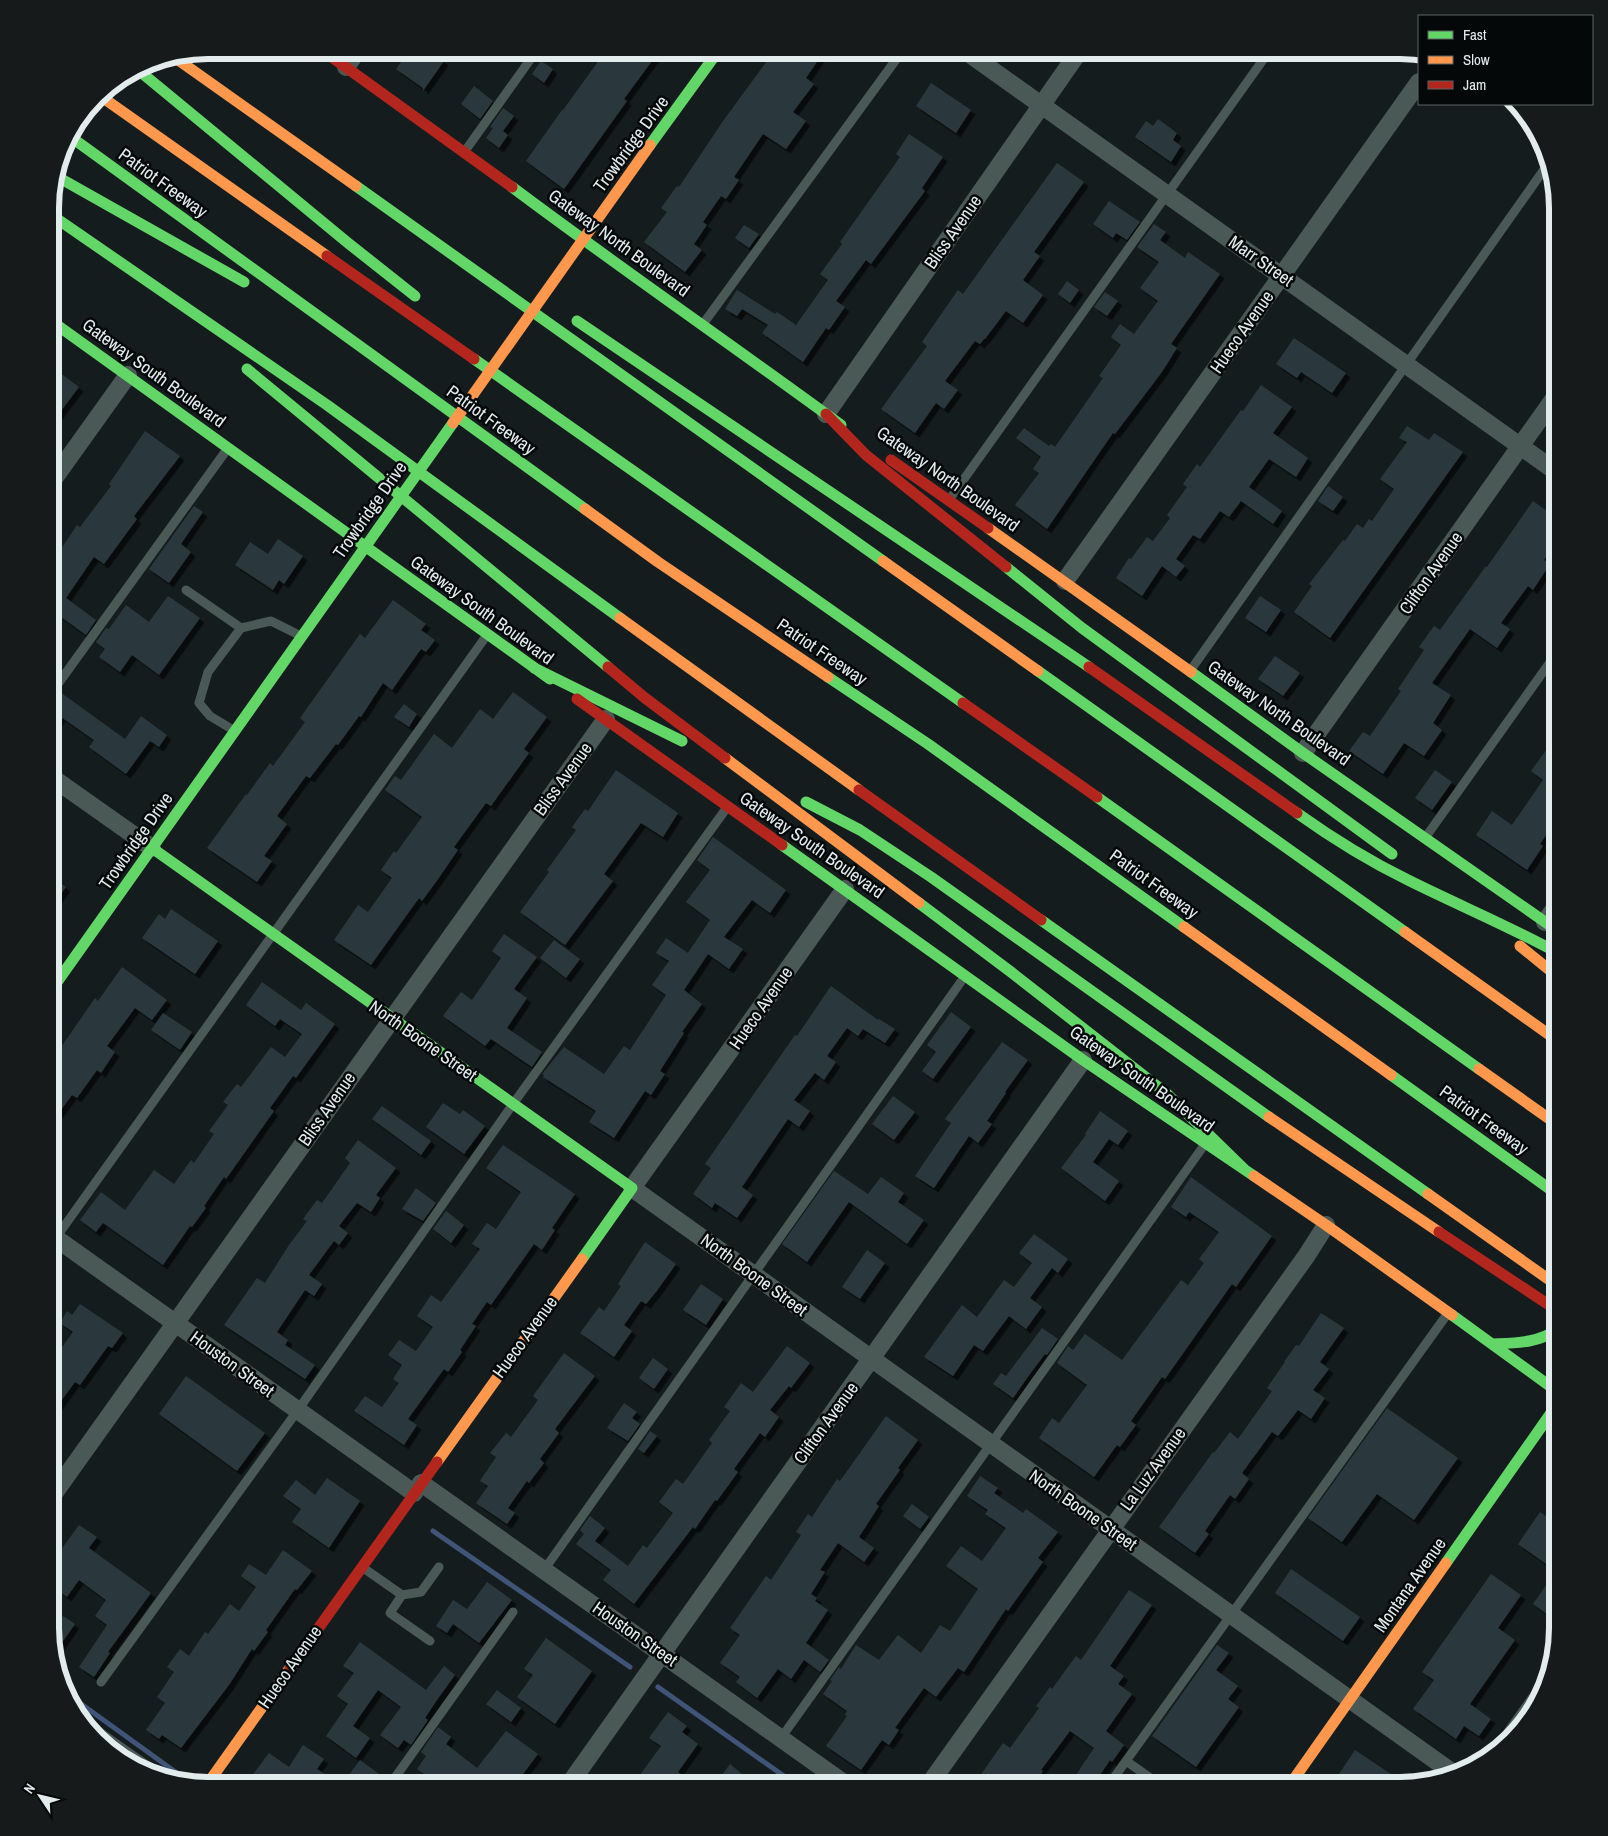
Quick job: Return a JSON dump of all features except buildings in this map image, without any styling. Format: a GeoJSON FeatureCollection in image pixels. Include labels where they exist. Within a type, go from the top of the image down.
{"type":"FeatureCollection","features":[{"type":"Feature","properties":{"kind":"main road","name":"Gateway North Boulevard"},"geometry":{"type":"LineString","coordinates":[[335,59],[826,414],[1065,581],[1303,752],[1549,925]]}},
{"type":"Feature","properties":{"kind":"main road","name":"Trowbridge Drive"},"geometry":{"type":"LineString","coordinates":[[59,979],[364,547],[713,59]]}},
{"type":"Feature","properties":{"kind":"main road"},"geometry":{"type":"LineString","coordinates":[[181,62],[1549,1035]]}},
{"type":"Feature","properties":{"kind":"main road"},"geometry":{"type":"LineString","coordinates":[[142,74],[348,244],[420,300]]}},
{"type":"Feature","properties":{"kind":"main road","name":"Patriot Freeway"},"geometry":{"type":"LineString","coordinates":[[105,99],[1075,782],[1549,1119]]}},
{"type":"Feature","properties":{"kind":"main road","name":"Patriot Freeway"},"geometry":{"type":"LineString","coordinates":[[75,140],[658,562],[928,744],[1549,1189]]}},
{"type":"Feature","properties":{"kind":"main road"},"geometry":{"type":"LineString","coordinates":[[62,179],[246,283],[283,292]]}},
{"type":"Feature","properties":{"kind":"main road"},"geometry":{"type":"LineString","coordinates":[[59,221],[327,405],[972,871],[1549,1280]]}},
{"type":"Feature","properties":{"kind":"main road"},"geometry":{"type":"LineString","coordinates":[[59,222],[196,329]]}},
{"type":"Feature","properties":{"kind":"main road"},"geometry":{"type":"LineString","coordinates":[[464,262],[489,266]]}},
{"type":"Feature","properties":{"kind":"main road"},"geometry":{"type":"LineString","coordinates":[[530,289],[554,305]]}},
{"type":"Feature","properties":{"kind":"main road"},"geometry":{"type":"LineString","coordinates":[[570,316],[1109,681],[1326,834],[1406,879],[1549,948]]}},
{"type":"Feature","properties":{"kind":"main road","name":"Gateway South Boulevard"},"geometry":{"type":"LineString","coordinates":[[59,326],[364,547],[1083,1060],[1326,1226],[1549,1385]]}},
{"type":"Feature","properties":{"kind":"main road"},"geometry":{"type":"LineString","coordinates":[[492,353],[508,364]]}},
{"type":"Feature","properties":{"kind":"main road"},"geometry":{"type":"LineString","coordinates":[[242,364],[645,698],[1011,972],[1166,1094],[1244,1170]]}},
{"type":"Feature","properties":{"kind":"main road"},"geometry":{"type":"LineString","coordinates":[[826,414],[866,455],[1082,628],[1401,861]]}},
{"type":"Feature","properties":{"kind":"main road"},"geometry":{"type":"LineString","coordinates":[[618,446],[641,477]]}},
{"type":"Feature","properties":{"kind":"main road"},"geometry":{"type":"LineString","coordinates":[[534,668],[761,779],[860,830],[931,877],[1302,1141],[1549,1305]]}},
{"type":"Feature","properties":{"kind":"main road","name":"North Boone Street"},"geometry":{"type":"LineString","coordinates":[[152,848],[632,1188]]}},
{"type":"Feature","properties":{"kind":"main road"},"geometry":{"type":"LineString","coordinates":[[1417,872],[1549,970]]}},
{"type":"Feature","properties":{"kind":"main road","name":"Hueco Avenue"},"geometry":{"type":"LineString","coordinates":[[212,1777],[632,1188]]}},
{"type":"Feature","properties":{"kind":"main road"},"geometry":{"type":"LineString","coordinates":[[1493,1344],[1531,1340],[1549,1334]]}},
{"type":"Feature","properties":{"kind":"main road","name":"Montana Avenue"},"geometry":{"type":"LineString","coordinates":[[1295,1777],[1549,1416]]}},
{"type":"Feature","properties":{"kind":"street"},"geometry":{"type":"LineString","coordinates":[[346,67],[352,59]]}},
{"type":"Feature","properties":{"kind":"street","name":"Marr Street"},"geometry":{"type":"LineString","coordinates":[[977,59],[1549,467]]}},
{"type":"Feature","properties":{"kind":"street","name":"Bliss Avenue"},"geometry":{"type":"LineString","coordinates":[[826,414],[1074,59]]}},
{"type":"Feature","properties":{"kind":"street","name":"Hueco Avenue"},"geometry":{"type":"LineString","coordinates":[[1065,581],[1418,83]]}},
{"type":"Feature","properties":{"kind":"street"},"geometry":{"type":"LineString","coordinates":[[59,471],[128,375]]}},
{"type":"Feature","properties":{"kind":"street","name":"Clifton Avenue"},"geometry":{"type":"LineString","coordinates":[[1303,752],[1549,406]]}},
{"type":"Feature","properties":{"kind":"street","name":"Bliss Avenue"},"geometry":{"type":"LineString","coordinates":[[59,1486],[606,719]]}},
{"type":"Feature","properties":{"kind":"street","name":"North Boone Street"},"geometry":{"type":"LineString","coordinates":[[59,782],[152,848]]}},
{"type":"Feature","properties":{"kind":"street","name":"Hueco Avenue"},"geometry":{"type":"LineString","coordinates":[[632,1188],[845,889]]}},
{"type":"Feature","properties":{"kind":"street","name":"Clifton Avenue"},"geometry":{"type":"LineString","coordinates":[[574,1777],[1083,1060]]}},
{"type":"Feature","properties":{"kind":"street","name":"North Boone Street"},"geometry":{"type":"LineString","coordinates":[[632,1188],[1448,1769]]}},
{"type":"Feature","properties":{"kind":"street","name":"La Luz Avenue"},"geometry":{"type":"LineString","coordinates":[[934,1777],[1326,1226]]}},
{"type":"Feature","properties":{"kind":"street","name":"Houston Street"},"geometry":{"type":"LineString","coordinates":[[59,1244],[298,1410],[544,1570],[835,1777]]}},
{"type":"Feature","properties":{"kind":"lane"},"geometry":{"type":"LineString","coordinates":[[464,151],[531,59]]}},
{"type":"Feature","properties":{"kind":"lane"},"geometry":{"type":"LineString","coordinates":[[703,324],[897,59]]}},
{"type":"Feature","properties":{"kind":"lane"},"geometry":{"type":"LineString","coordinates":[[949,500],[1264,59]]}},
{"type":"Feature","properties":{"kind":"lane"},"geometry":{"type":"LineString","coordinates":[[1190,671],[1544,169]]}},
{"type":"Feature","properties":{"kind":"lane"},"geometry":{"type":"LineString","coordinates":[[59,683],[228,448]]}},
{"type":"Feature","properties":{"kind":"lane"},"geometry":{"type":"LineString","coordinates":[[186,590],[241,628]]}},
{"type":"Feature","properties":{"kind":"lane"},"geometry":{"type":"LineString","coordinates":[[235,731],[210,716],[199,703],[208,672],[241,628],[271,621],[302,636]]}},
{"type":"Feature","properties":{"kind":"lane"},"geometry":{"type":"LineString","coordinates":[[59,1229],[274,935],[487,635]]}},
{"type":"Feature","properties":{"kind":"lane"},"geometry":{"type":"LineString","coordinates":[[1425,838],[1549,664]]}},
{"type":"Feature","properties":{"kind":"lane"},"geometry":{"type":"LineString","coordinates":[[101,1682],[298,1410],[513,1104],[728,806]]}},
{"type":"Feature","properties":{"kind":"lane"},"geometry":{"type":"LineString","coordinates":[[544,1570],[965,975]]}},
{"type":"Feature","properties":{"kind":"lane"},"geometry":{"type":"LineString","coordinates":[[780,1738],[1205,1144]]}},
{"type":"Feature","properties":{"kind":"lane"},"geometry":{"type":"LineString","coordinates":[[1114,1777],[1448,1312]]}},
{"type":"Feature","properties":{"kind":"lane"},"geometry":{"type":"LineString","coordinates":[[361,1567],[402,1595],[420,1592],[439,1567]]}},
{"type":"Feature","properties":{"kind":"lane"},"geometry":{"type":"LineString","coordinates":[[402,1595],[390,1613],[430,1641]]}},
{"type":"Feature","properties":{"kind":"lane"},"geometry":{"type":"LineString","coordinates":[[394,1777],[513,1612]]}},
{"type":"Feature","properties":{"kind":"lane"},"geometry":{"type":"LineString","coordinates":[[1510,1730],[1530,1701]]}},
{"type":"Feature","properties":{"kind":"lane"},"geometry":{"type":"LineString","coordinates":[[1126,1761],[1149,1777]]}},
{"type":"Feature","properties":{"kind":"waterway"},"geometry":{"type":"LineString","coordinates":[[433,1531],[630,1667]]}},
{"type":"Feature","properties":{"kind":"waterway"},"geometry":{"type":"LineString","coordinates":[[658,1687],[785,1777]]}},
{"type":"Feature","properties":{"kind":"waterway"},"geometry":{"type":"LineString","coordinates":[[79,1702],[178,1774]]}},
{"type":"Feature","properties":{"kind":"traffic: fast"},"geometry":{"type":"LineString","coordinates":[[650,145],[712,59]]}},
{"type":"Feature","properties":{"kind":"traffic: fast"},"geometry":{"type":"LineString","coordinates":[[143,74],[415,296]]}},
{"type":"Feature","properties":{"kind":"traffic: fast"},"geometry":{"type":"LineString","coordinates":[[75,140],[585,509]]}},
{"type":"Feature","properties":{"kind":"traffic: fast"},"geometry":{"type":"LineString","coordinates":[[62,179],[244,282]]}},
{"type":"Feature","properties":{"kind":"traffic: fast"},"geometry":{"type":"LineString","coordinates":[[356,186],[883,561]]}},
{"type":"Feature","properties":{"kind":"traffic: fast"},"geometry":{"type":"LineString","coordinates":[[512,187],[841,425]]}},
{"type":"Feature","properties":{"kind":"traffic: fast"},"geometry":{"type":"LineString","coordinates":[[59,220],[327,405],[620,618]]}},
{"type":"Feature","properties":{"kind":"traffic: fast"},"geometry":{"type":"LineString","coordinates":[[577,321],[1089,667]]}},
{"type":"Feature","properties":{"kind":"traffic: fast"},"geometry":{"type":"LineString","coordinates":[[59,326],[550,679]]}},
{"type":"Feature","properties":{"kind":"traffic: fast"},"geometry":{"type":"LineString","coordinates":[[474,359],[963,703]]}},
{"type":"Feature","properties":{"kind":"traffic: fast"},"geometry":{"type":"LineString","coordinates":[[247,369],[608,667]]}},
{"type":"Feature","properties":{"kind":"traffic: fast"},"geometry":{"type":"LineString","coordinates":[[59,979],[453,423]]}},
{"type":"Feature","properties":{"kind":"traffic: fast"},"geometry":{"type":"LineString","coordinates":[[1006,567],[1082,628],[1392,854]]}},
{"type":"Feature","properties":{"kind":"traffic: fast"},"geometry":{"type":"LineString","coordinates":[[534,668],[682,741]]}},
{"type":"Feature","properties":{"kind":"traffic: fast"},"geometry":{"type":"LineString","coordinates":[[1038,671],[1405,932]]}},
{"type":"Feature","properties":{"kind":"traffic: fast"},"geometry":{"type":"LineString","coordinates":[[1191,672],[1303,753],[1549,925]]}},
{"type":"Feature","properties":{"kind":"traffic: fast"},"geometry":{"type":"LineString","coordinates":[[828,677],[928,744],[1184,927]]}},
{"type":"Feature","properties":{"kind":"traffic: fast"},"geometry":{"type":"LineString","coordinates":[[1097,797],[1479,1069]]}},
{"type":"Feature","properties":{"kind":"traffic: fast"},"geometry":{"type":"LineString","coordinates":[[806,802],[860,830],[931,877],[1269,1117]]}},
{"type":"Feature","properties":{"kind":"traffic: fast"},"geometry":{"type":"LineString","coordinates":[[1297,813],[1379,865],[1549,948]]}},
{"type":"Feature","properties":{"kind":"traffic: fast"},"geometry":{"type":"LineString","coordinates":[[782,845],[1083,1060],[1254,1176]]}},
{"type":"Feature","properties":{"kind":"traffic: fast"},"geometry":{"type":"LineString","coordinates":[[152,848],[632,1188],[582,1259]]}},
{"type":"Feature","properties":{"kind":"traffic: fast"},"geometry":{"type":"LineString","coordinates":[[919,903],[1166,1093],[1244,1169]]}},
{"type":"Feature","properties":{"kind":"traffic: fast"},"geometry":{"type":"LineString","coordinates":[[1041,920],[1428,1194]]}},
{"type":"Feature","properties":{"kind":"traffic: fast"},"geometry":{"type":"LineString","coordinates":[[1391,1075],[1549,1189]]}},
{"type":"Feature","properties":{"kind":"traffic: fast"},"geometry":{"type":"LineString","coordinates":[[1452,1315],[1549,1385]]}},
{"type":"Feature","properties":{"kind":"traffic: fast"},"geometry":{"type":"LineString","coordinates":[[1493,1344],[1519,1343],[1549,1335]]}},
{"type":"Feature","properties":{"kind":"traffic: fast"},"geometry":{"type":"LineString","coordinates":[[1446,1563],[1549,1416]]}},
{"type":"Feature","properties":{"kind":"traffic: slow"},"geometry":{"type":"LineString","coordinates":[[181,62],[356,186]]}},
{"type":"Feature","properties":{"kind":"traffic: slow"},"geometry":{"type":"LineString","coordinates":[[105,99],[327,256]]}},
{"type":"Feature","properties":{"kind":"traffic: slow"},"geometry":{"type":"LineString","coordinates":[[453,423],[650,145]]}},
{"type":"Feature","properties":{"kind":"traffic: slow"},"geometry":{"type":"LineString","coordinates":[[585,509],[658,562],[828,677]]}},
{"type":"Feature","properties":{"kind":"traffic: slow"},"geometry":{"type":"LineString","coordinates":[[988,528],[1191,672]]}},
{"type":"Feature","properties":{"kind":"traffic: slow"},"geometry":{"type":"LineString","coordinates":[[883,561],[1038,671]]}},
{"type":"Feature","properties":{"kind":"traffic: slow"},"geometry":{"type":"LineString","coordinates":[[620,618],[859,790]]}},
{"type":"Feature","properties":{"kind":"traffic: slow"},"geometry":{"type":"LineString","coordinates":[[725,758],[919,903]]}},
{"type":"Feature","properties":{"kind":"traffic: slow"},"geometry":{"type":"LineString","coordinates":[[1184,927],[1391,1075]]}},
{"type":"Feature","properties":{"kind":"traffic: slow"},"geometry":{"type":"LineString","coordinates":[[1405,932],[1549,1035]]}},
{"type":"Feature","properties":{"kind":"traffic: slow"},"geometry":{"type":"LineString","coordinates":[[1520,946],[1549,970]]}},
{"type":"Feature","properties":{"kind":"traffic: slow"},"geometry":{"type":"LineString","coordinates":[[1479,1069],[1549,1119]]}},
{"type":"Feature","properties":{"kind":"traffic: slow"},"geometry":{"type":"LineString","coordinates":[[1269,1117],[1439,1232]]}},
{"type":"Feature","properties":{"kind":"traffic: slow"},"geometry":{"type":"LineString","coordinates":[[1254,1176],[1452,1315]]}},
{"type":"Feature","properties":{"kind":"traffic: slow"},"geometry":{"type":"LineString","coordinates":[[1428,1194],[1549,1280]]}},
{"type":"Feature","properties":{"kind":"traffic: slow"},"geometry":{"type":"LineString","coordinates":[[437,1462],[582,1259]]}},
{"type":"Feature","properties":{"kind":"traffic: slow"},"geometry":{"type":"LineString","coordinates":[[1295,1777],[1446,1563]]}},
{"type":"Feature","properties":{"kind":"traffic: slow"},"geometry":{"type":"LineString","coordinates":[[212,1777],[290,1668]]}},
{"type":"Feature","properties":{"kind":"traffic: jam"},"geometry":{"type":"LineString","coordinates":[[334,59],[512,187]]}},
{"type":"Feature","properties":{"kind":"traffic: jam"},"geometry":{"type":"LineString","coordinates":[[327,256],[474,359]]}},
{"type":"Feature","properties":{"kind":"traffic: jam"},"geometry":{"type":"LineString","coordinates":[[826,414],[866,455],[1006,567]]}},
{"type":"Feature","properties":{"kind":"traffic: jam"},"geometry":{"type":"LineString","coordinates":[[891,460],[988,528]]}},
{"type":"Feature","properties":{"kind":"traffic: jam"},"geometry":{"type":"LineString","coordinates":[[608,667],[645,698],[725,758]]}},
{"type":"Feature","properties":{"kind":"traffic: jam"},"geometry":{"type":"LineString","coordinates":[[1089,667],[1297,813]]}},
{"type":"Feature","properties":{"kind":"traffic: jam"},"geometry":{"type":"LineString","coordinates":[[577,699],[782,845]]}},
{"type":"Feature","properties":{"kind":"traffic: jam"},"geometry":{"type":"LineString","coordinates":[[963,703],[1097,797]]}},
{"type":"Feature","properties":{"kind":"traffic: jam"},"geometry":{"type":"LineString","coordinates":[[859,790],[1041,920]]}},
{"type":"Feature","properties":{"kind":"traffic: jam"},"geometry":{"type":"LineString","coordinates":[[1439,1232],[1549,1305]]}},
{"type":"Feature","properties":{"kind":"traffic: jam"},"geometry":{"type":"LineString","coordinates":[[290,1668],[437,1462]]}}]}
